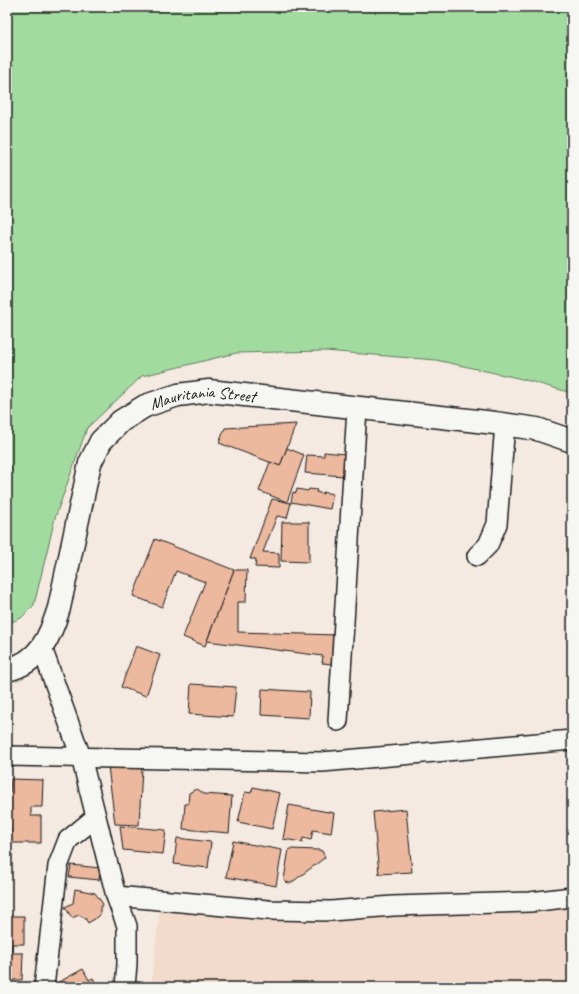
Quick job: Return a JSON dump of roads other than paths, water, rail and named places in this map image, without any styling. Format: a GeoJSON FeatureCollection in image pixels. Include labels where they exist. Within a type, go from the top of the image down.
{"type":"FeatureCollection","features":[{"type":"Feature","properties":{"kind":"main road","name":"Mauritania Street"},"geometry":{"type":"LineString","coordinates":[[7,670],[30,660],[42,648],[52,631],[59,608],[90,463],[101,441],[121,421],[145,406],[178,394],[209,391],[505,424],[537,429],[572,441]]}},
{"type":"Feature","properties":{"kind":"street"},"geometry":{"type":"LineString","coordinates":[[338,721],[357,408]]}},
{"type":"Feature","properties":{"kind":"street"},"geometry":{"type":"LineString","coordinates":[[477,556],[488,545],[498,524],[505,424]]}},
{"type":"Feature","properties":{"kind":"street"},"geometry":{"type":"LineString","coordinates":[[42,648],[81,757],[116,896],[127,926],[127,964],[125,987]]}},
{"type":"Feature","properties":{"kind":"street"},"geometry":{"type":"LineString","coordinates":[[7,756],[322,762],[572,740]]}},
{"type":"Feature","properties":{"kind":"street"},"geometry":{"type":"LineString","coordinates":[[44,987],[58,866],[68,840],[96,817]]}},
{"type":"Feature","properties":{"kind":"street"},"geometry":{"type":"LineString","coordinates":[[116,896],[268,910],[331,911],[393,906],[530,902],[572,897]]}}]}
